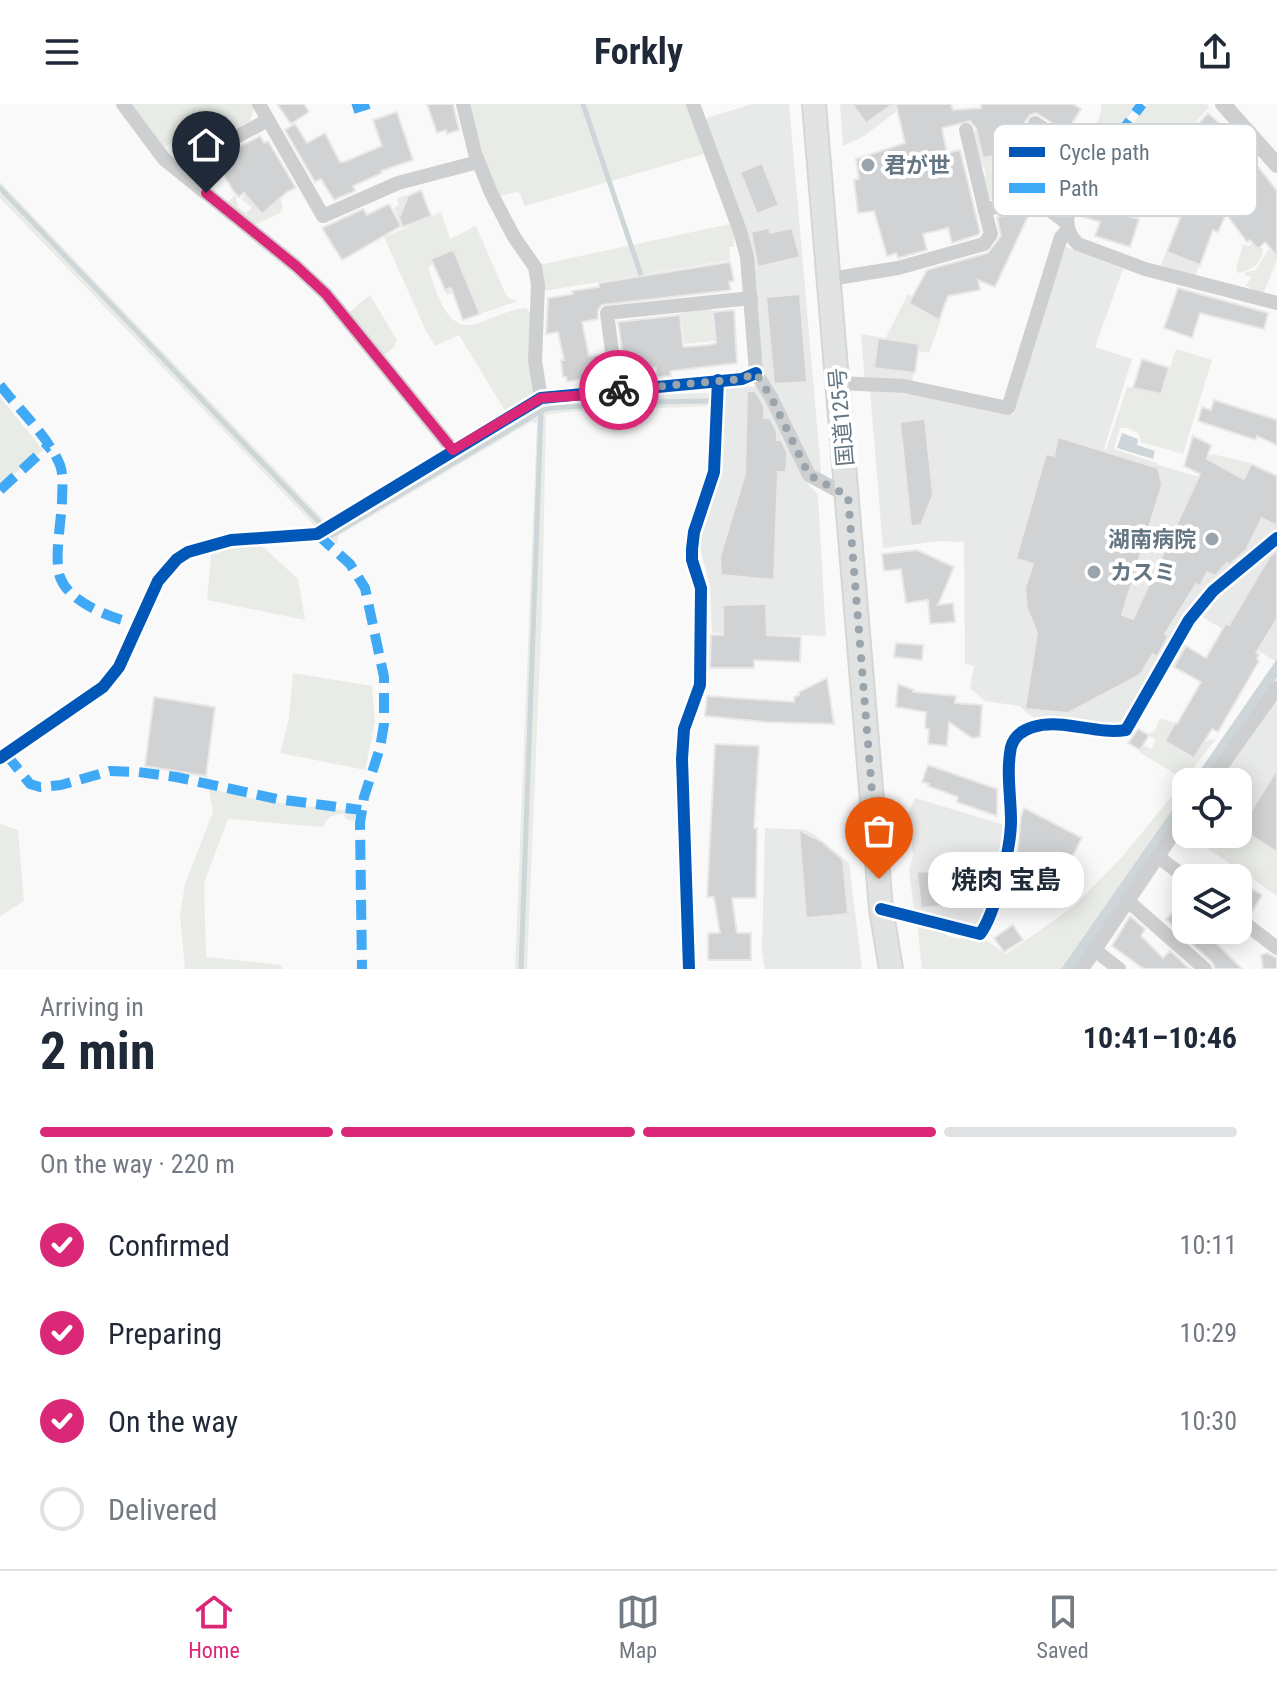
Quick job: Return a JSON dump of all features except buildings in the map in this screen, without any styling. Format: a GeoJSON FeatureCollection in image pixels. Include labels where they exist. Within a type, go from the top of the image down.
{"type":"FeatureCollection","features":[{"type":"Feature","properties":{"kind":"highway","name":"国道125号"},"geometry":{"type":"LineString","coordinates":[[814,104],[881,909],[891,969]]}},
{"type":"Feature","properties":{"kind":"street"},"geometry":{"type":"LineString","coordinates":[[123,104],[164,159],[326,294],[453,450]]}},
{"type":"Feature","properties":{"kind":"street"},"geometry":{"type":"LineString","coordinates":[[259,104],[323,216],[398,183],[478,162]]}},
{"type":"Feature","properties":{"kind":"street"},"geometry":{"type":"LineString","coordinates":[[463,104],[478,162],[501,214],[535,267],[538,285],[535,361],[541,398]]}},
{"type":"Feature","properties":{"kind":"street"},"geometry":{"type":"LineString","coordinates":[[693,104],[747,257],[756,373],[809,475],[848,496]]}},
{"type":"Feature","properties":{"kind":"street"},"geometry":{"type":"LineString","coordinates":[[1223,104],[1241,124]]}},
{"type":"Feature","properties":{"kind":"street"},"geometry":{"type":"LineString","coordinates":[[185,176],[221,145],[268,120]]}},
{"type":"Feature","properties":{"kind":"street"},"geometry":{"type":"LineString","coordinates":[[830,279],[898,268],[984,244],[991,234],[966,130]]}},
{"type":"Feature","properties":{"kind":"street"},"geometry":{"type":"LineString","coordinates":[[1257,142],[1277,165]]}},
{"type":"Feature","properties":{"kind":"street"},"geometry":{"type":"LineString","coordinates":[[985,211],[993,208]]}},
{"type":"Feature","properties":{"kind":"street"},"geometry":{"type":"LineString","coordinates":[[1055,216],[1078,244],[1109,257],[1277,303]]}},
{"type":"Feature","properties":{"kind":"street"},"geometry":{"type":"LineString","coordinates":[[838,383],[904,386],[1008,408],[1067,216]]}},
{"type":"Feature","properties":{"kind":"street"},"geometry":{"type":"LineString","coordinates":[[617,390],[607,313],[751,298]]}},
{"type":"Feature","properties":{"kind":"street"},"geometry":{"type":"LineString","coordinates":[[0,758],[103,687],[119,667],[151,592],[177,559],[188,552],[217,542],[317,534],[541,398],[742,379],[756,373]]}},
{"type":"Feature","properties":{"kind":"street"},"geometry":{"type":"LineString","coordinates":[[689,969],[682,759],[684,729],[700,685],[701,588],[692,560],[692,549],[694,532],[714,472],[718,380]]}},
{"type":"Feature","properties":{"kind":"street"},"geometry":{"type":"LineString","coordinates":[[881,909],[980,934],[989,922],[1008,846],[1011,825],[1009,772],[1012,744],[1016,737],[1023,731],[1046,725],[1126,730],[1189,620],[1213,591],[1277,538]]}},
{"type":"Feature","properties":{"kind":"street"},"geometry":{"type":"LineString","coordinates":[[1220,768],[1277,688]]}},
{"type":"Feature","properties":{"kind":"street"},"geometry":{"type":"LineString","coordinates":[[1082,969],[1172,835]]}},
{"type":"Feature","properties":{"kind":"street"},"geometry":{"type":"LineString","coordinates":[[1157,856],[1172,867]]}},
{"type":"Feature","properties":{"kind":"street"},"geometry":{"type":"LineString","coordinates":[[1128,901],[1205,969]]}},
{"type":"Feature","properties":{"kind":"street"},"geometry":{"type":"LineString","coordinates":[[1252,929],[1277,948]]}},
{"type":"Feature","properties":{"kind":"street"},"geometry":{"type":"LineString","coordinates":[[1095,950],[1119,969]]}},
{"type":"Feature","properties":{"kind":"shaded area"},"geometry":{"type":"Polygon","coordinates":[[[127,104],[252,104],[254,108],[250,121],[214,140],[197,120],[180,134],[188,149],[191,147],[197,154],[187,162],[178,162],[181,158],[176,154],[180,149],[173,141],[161,150],[127,104]]]}},
{"type":"Feature","properties":{"kind":"shaded area"},"geometry":{"type":"Polygon","coordinates":[[[467,104],[687,104],[704,154],[525,206],[516,192],[497,197],[467,104]]]}},
{"type":"Feature","properties":{"kind":"shaded area"},"geometry":{"type":"Polygon","coordinates":[[[752,104],[789,104],[822,482],[809,475],[756,373],[747,257],[700,120],[752,104]]]}},
{"type":"Feature","properties":{"kind":"shaded area"},"geometry":{"type":"Polygon","coordinates":[[[840,104],[906,104],[864,136],[843,146],[840,104]]]}},
{"type":"Feature","properties":{"kind":"shaded area"},"geometry":{"type":"Polygon","coordinates":[[[1101,104],[1137,104],[1123,124],[1096,124],[1101,104]]]}},
{"type":"Feature","properties":{"kind":"shaded area"},"geometry":{"type":"Polygon","coordinates":[[[1147,104],[1207,104],[1209,107],[1194,124],[1133,124],[1147,104]]]}},
{"type":"Feature","properties":{"kind":"shaded area"},"geometry":{"type":"Polygon","coordinates":[[[993,130],[993,200],[987,197],[982,179],[986,174],[984,167],[979,165],[973,132],[993,130]]]}},
{"type":"Feature","properties":{"kind":"shaded area"},"geometry":{"type":"Polygon","coordinates":[[[0,182],[327,523],[317,528],[0,198],[0,182]]]}},
{"type":"Feature","properties":{"kind":"shaded area"},"geometry":{"type":"Polygon","coordinates":[[[235,195],[238,207],[246,213],[252,208],[241,199],[245,195],[262,213],[280,198],[283,207],[280,213],[252,226],[226,204],[235,195]]]}},
{"type":"Feature","properties":{"kind":"shaded area"},"geometry":{"type":"Polygon","coordinates":[[[408,196],[407,214],[412,225],[441,212],[450,239],[476,226],[505,293],[510,299],[518,301],[474,316],[479,314],[472,295],[462,298],[456,291],[447,295],[441,285],[445,290],[466,281],[431,259],[433,264],[428,267],[449,316],[465,325],[519,309],[526,308],[530,312],[535,393],[507,414],[459,335],[435,346],[426,331],[384,237],[408,227],[406,222],[401,224],[394,208],[399,205],[397,199],[408,196]]]}},
{"type":"Feature","properties":{"kind":"shaded area"},"geometry":{"type":"Polygon","coordinates":[[[730,224],[734,247],[729,247],[730,260],[544,291],[539,265],[730,224]]]}},
{"type":"Feature","properties":{"kind":"shaded area"},"geometry":{"type":"Polygon","coordinates":[[[1177,226],[1210,239],[1193,281],[1158,272],[1177,226]]]}},
{"type":"Feature","properties":{"kind":"shaded area"},"geometry":{"type":"Polygon","coordinates":[[[1253,243],[1263,249],[1258,263],[1238,273],[1236,270],[1243,244],[1249,246],[1253,243]]]}},
{"type":"Feature","properties":{"kind":"shaded area"},"geometry":{"type":"Polygon","coordinates":[[[1064,246],[1123,269],[1095,347],[1132,359],[1104,449],[1199,477],[1237,494],[1251,464],[1277,476],[1277,659],[1275,661],[1196,613],[1178,641],[1207,659],[1195,679],[1166,663],[1127,721],[1113,725],[1038,721],[1019,706],[985,701],[970,688],[974,666],[965,664],[964,542],[940,541],[883,548],[870,391],[922,395],[1013,415],[1036,328],[1064,246]]]}},
{"type":"Feature","properties":{"kind":"shaded area"},"geometry":{"type":"Polygon","coordinates":[[[1268,250],[1277,252],[1277,260],[1263,294],[1246,286],[1251,277],[1245,275],[1256,270],[1268,250]]]}},
{"type":"Feature","properties":{"kind":"shaded area"},"geometry":{"type":"Polygon","coordinates":[[[908,294],[943,313],[929,353],[918,351],[919,344],[885,339],[908,294]]]}},
{"type":"Feature","properties":{"kind":"shaded area"},"geometry":{"type":"Polygon","coordinates":[[[370,295],[397,340],[383,356],[348,313],[370,295]]]}},
{"type":"Feature","properties":{"kind":"shaded area"},"geometry":{"type":"Polygon","coordinates":[[[711,307],[715,341],[684,344],[681,310],[711,307]]]}},
{"type":"Feature","properties":{"kind":"shaded area"},"geometry":{"type":"Polygon","coordinates":[[[861,334],[919,344],[911,388],[865,384],[861,334]]]}},
{"type":"Feature","properties":{"kind":"shaded area"},"geometry":{"type":"Polygon","coordinates":[[[1176,349],[1212,360],[1183,454],[1141,442],[1138,433],[1127,428],[1120,428],[1114,449],[1157,463],[1157,466],[1106,450],[1127,387],[1162,394],[1176,349]]]}},
{"type":"Feature","properties":{"kind":"shaded area"},"geometry":{"type":"Polygon","coordinates":[[[723,385],[762,387],[809,485],[818,495],[826,636],[712,633],[710,586],[699,545],[710,504],[723,385]]]}},
{"type":"Feature","properties":{"kind":"shaded area"},"geometry":{"type":"Polygon","coordinates":[[[710,393],[708,406],[546,415],[542,610],[527,969],[515,969],[537,423],[531,422],[338,536],[337,544],[327,534],[536,406],[600,397],[710,393]]]}},
{"type":"Feature","properties":{"kind":"shaded area"},"geometry":{"type":"Polygon","coordinates":[[[0,397],[43,450],[0,486],[0,397]]]}},
{"type":"Feature","properties":{"kind":"shaded area"},"geometry":{"type":"Polygon","coordinates":[[[1122,433],[1138,439],[1137,445],[1155,451],[1153,459],[1117,448],[1122,433]]]}},
{"type":"Feature","properties":{"kind":"shaded area"},"geometry":{"type":"Polygon","coordinates":[[[1212,454],[1251,463],[1242,482],[1205,459],[1212,454]]]}},
{"type":"Feature","properties":{"kind":"shaded area"},"geometry":{"type":"Polygon","coordinates":[[[258,542],[298,579],[305,620],[207,600],[212,547],[258,542]]]}},
{"type":"Feature","properties":{"kind":"shaded area"},"geometry":{"type":"Polygon","coordinates":[[[1277,659],[1277,678],[1215,768],[1202,768],[1277,659]]]}},
{"type":"Feature","properties":{"kind":"shaded area"},"geometry":{"type":"Polygon","coordinates":[[[293,673],[372,686],[375,722],[365,770],[280,753],[289,718],[293,673]]]}},
{"type":"Feature","properties":{"kind":"shaded area"},"geometry":{"type":"Polygon","coordinates":[[[1277,688],[1277,896],[1252,879],[1252,864],[1231,864],[1207,848],[1252,848],[1252,768],[1220,768],[1277,688]]]}},
{"type":"Feature","properties":{"kind":"shaded area"},"geometry":{"type":"Polygon","coordinates":[[[1159,720],[1175,723],[1165,741],[1194,758],[1205,741],[1216,739],[1194,768],[1172,768],[1172,772],[1139,752],[1143,745],[1151,749],[1156,740],[1147,734],[1155,731],[1159,720]]]}},
{"type":"Feature","properties":{"kind":"shaded area"},"geometry":{"type":"Polygon","coordinates":[[[209,789],[265,801],[356,812],[354,821],[346,819],[344,814],[336,814],[323,827],[228,819],[204,883],[206,957],[281,965],[283,969],[185,969],[180,915],[185,884],[213,812],[209,789]]]}},
{"type":"Feature","properties":{"kind":"shaded area"},"geometry":{"type":"Polygon","coordinates":[[[1172,796],[1172,810],[1061,969],[922,969],[917,922],[939,928],[948,936],[959,939],[970,936],[983,938],[1006,954],[1073,907],[1122,857],[1172,796]]]}},
{"type":"Feature","properties":{"kind":"shaded area"},"geometry":{"type":"Polygon","coordinates":[[[915,798],[1005,825],[985,917],[979,926],[914,910],[909,870],[913,855],[908,814],[915,798]]]}},
{"type":"Feature","properties":{"kind":"shaded area"},"geometry":{"type":"Polygon","coordinates":[[[1172,810],[1172,830],[1075,969],[1061,969],[1172,810]]]}},
{"type":"Feature","properties":{"kind":"shaded area"},"geometry":{"type":"Polygon","coordinates":[[[0,824],[18,830],[24,901],[0,916],[0,824]]]}},
{"type":"Feature","properties":{"kind":"shaded area"},"geometry":{"type":"Polygon","coordinates":[[[765,828],[805,830],[849,863],[862,969],[765,969],[762,951],[765,828]]]}},
{"type":"Feature","properties":{"kind":"shaded area"},"geometry":{"type":"Polygon","coordinates":[[[1252,837],[1277,852],[1277,894],[1252,877],[1252,864],[1234,864],[1218,853],[1216,855],[1209,848],[1252,848],[1252,837]]]}},
{"type":"Feature","properties":{"kind":"waterway"},"geometry":{"type":"LineString","coordinates":[[583,104],[641,275]]}},
{"type":"Feature","properties":{"kind":"waterway"},"geometry":{"type":"LineString","coordinates":[[0,188],[319,522]]}},
{"type":"Feature","properties":{"kind":"waterway"},"geometry":{"type":"LineString","coordinates":[[541,411],[649,402],[709,401]]}},
{"type":"Feature","properties":{"kind":"waterway"},"geometry":{"type":"LineString","coordinates":[[332,535],[541,411],[521,969]]}},
{"type":"Feature","properties":{"kind":"marked path"},"geometry":{"type":"LineString","coordinates":[[353,109],[369,104]]}},
{"type":"Feature","properties":{"kind":"marked path"},"geometry":{"type":"LineString","coordinates":[[1127,124],[1142,104]]}},
{"type":"Feature","properties":{"kind":"marked path"},"geometry":{"type":"LineString","coordinates":[[0,385],[41,434],[60,465],[62,488],[58,560],[60,577],[65,586],[72,595],[93,608],[138,624]]}},
{"type":"Feature","properties":{"kind":"marked path"},"geometry":{"type":"LineString","coordinates":[[0,490],[48,446]]}},
{"type":"Feature","properties":{"kind":"marked path"},"geometry":{"type":"LineString","coordinates":[[317,534],[350,564],[365,588],[384,677],[384,724],[360,823],[362,969]]}},
{"type":"Feature","properties":{"kind":"marked path"},"geometry":{"type":"LineString","coordinates":[[6,754],[30,784],[40,787],[61,785],[110,771],[138,772],[277,799],[361,810]]}},
{"type":"Feature","properties":{"kind":"cycle path"},"geometry":{"type":"LineString","coordinates":[[0,758],[103,687],[119,667],[158,581],[177,559],[188,552],[231,540],[317,534],[541,398],[742,379],[756,373]]}},
{"type":"Feature","properties":{"kind":"cycle path"},"geometry":{"type":"LineString","coordinates":[[689,969],[682,759],[684,729],[700,685],[701,588],[692,560],[692,549],[694,532],[714,472],[718,380]]}},
{"type":"Feature","properties":{"kind":"cycle path"},"geometry":{"type":"LineString","coordinates":[[881,909],[980,934],[996,897],[1008,847],[1011,821],[1009,765],[1014,740],[1026,730],[1044,725],[1126,730],[1189,620],[1213,591],[1277,538]]}},
{"type":"Feature","properties":{"kind":"way so far"},"geometry":{"type":"LineString","coordinates":[[619,390],[742,379],[756,373],[809,475],[848,496],[879,879]]}},
{"type":"Feature","properties":{"kind":"place","name":"君が世"},"geometry":{"type":"Point","coordinates":[868,165]}},
{"type":"Feature","properties":{"kind":"place","name":"湖南病院"},"geometry":{"type":"Point","coordinates":[1212,539]}},
{"type":"Feature","properties":{"kind":"place","name":"カスミ"},"geometry":{"type":"Point","coordinates":[1094,572]}},
{"type":"Feature","properties":{"kind":"place","name":"焼肉 宝島"},"geometry":{"type":"Point","coordinates":[879,879]}},
{"type":"Feature","properties":{"kind":"route"},"geometry":{"type":"LineString","coordinates":[[206,193],[326,294],[453,450],[541,398],[605,394],[619,390]]}}]}
